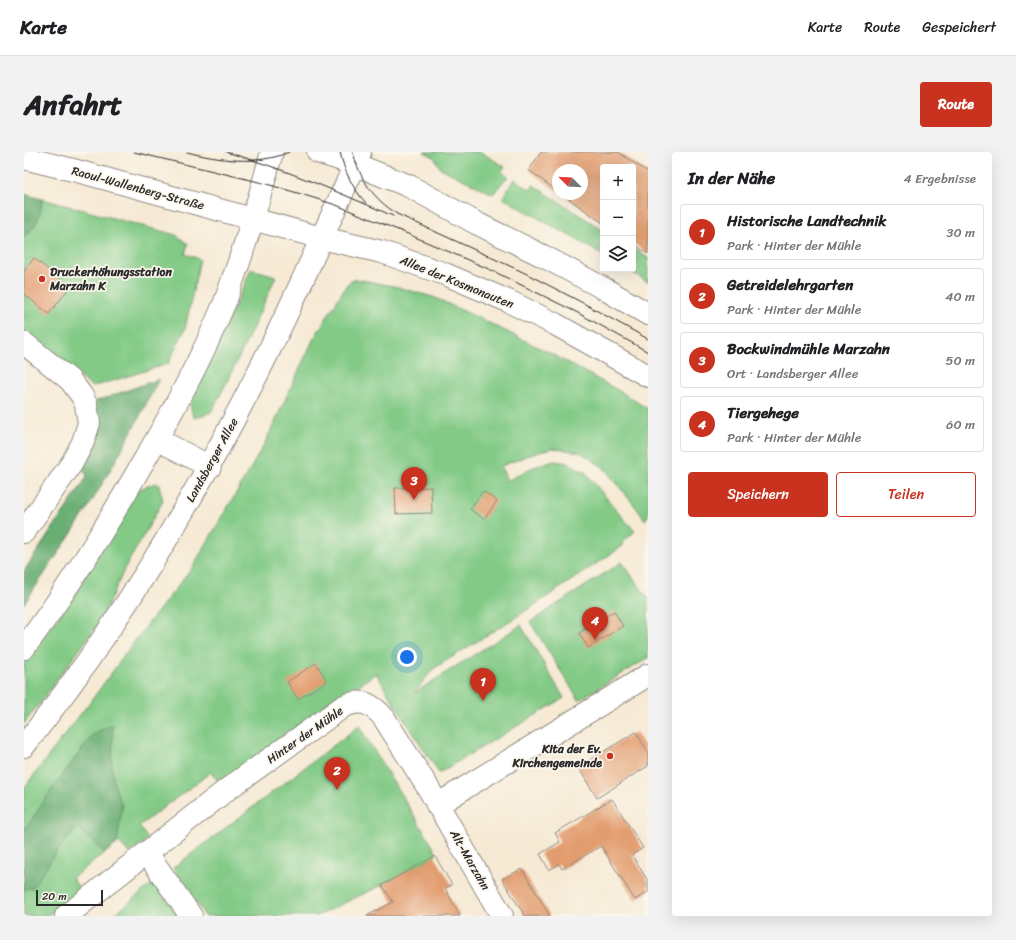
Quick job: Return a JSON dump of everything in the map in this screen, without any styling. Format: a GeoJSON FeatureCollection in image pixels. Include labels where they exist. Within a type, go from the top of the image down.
{"type":"FeatureCollection","features":[{"type":"Feature","properties":{"kind":"main road"},"geometry":{"type":"LineString","coordinates":[[24,648],[89,553],[124,497],[157,439],[197,363],[222,310],[253,219],[272,152]]}},
{"type":"Feature","properties":{"kind":"main road"},"geometry":{"type":"LineString","coordinates":[[318,152],[357,158],[478,224],[603,288],[648,314]]}},
{"type":"Feature","properties":{"kind":"main road","name":"Raoul-Wallenberg-Straße"},"geometry":{"type":"LineString","coordinates":[[24,158],[253,219]]}},
{"type":"Feature","properties":{"kind":"main road","name":"Landsberger Allee"},"geometry":{"type":"LineString","coordinates":[[24,746],[88,660],[121,612],[172,533],[210,467],[244,403],[283,323],[357,158]]}},
{"type":"Feature","properties":{"kind":"main road","name":"Allee der Kosmonauten"},"geometry":{"type":"LineString","coordinates":[[253,219],[322,238],[382,252],[445,274],[508,301],[554,324],[648,376]]}},
{"type":"Feature","properties":{"kind":"main road"},"geometry":{"type":"LineString","coordinates":[[24,343],[70,380],[86,404],[89,423],[83,442],[72,462],[24,532]]}},
{"type":"Feature","properties":{"kind":"main road"},"geometry":{"type":"LineString","coordinates":[[157,439],[210,467]]}},
{"type":"Feature","properties":{"kind":"main road"},"geometry":{"type":"LineString","coordinates":[[437,805],[648,676]]}},
{"type":"Feature","properties":{"kind":"main road","name":"Hinter der Mühle"},"geometry":{"type":"LineString","coordinates":[[66,916],[229,788],[344,706],[350,704],[357,702],[363,703],[384,718],[427,786],[437,805]]}},
{"type":"Feature","properties":{"kind":"main road","name":"Alt-Marzahn"},"geometry":{"type":"LineString","coordinates":[[437,805],[502,916]]}},
{"type":"Feature","properties":{"kind":"main road"},"geometry":{"type":"LineString","coordinates":[[147,853],[190,916]]}},
{"type":"Feature","properties":{"kind":"green space"},"geometry":{"type":"Polygon","coordinates":[[[424,152],[481,152],[505,167],[501,172],[508,176],[493,194],[440,168],[434,157],[424,152]]]}},
{"type":"Feature","properties":{"kind":"green space"},"geometry":{"type":"Polygon","coordinates":[[[514,179],[531,190],[533,185],[552,197],[552,200],[556,200],[600,228],[600,253],[503,198],[514,179]]]}},
{"type":"Feature","properties":{"kind":"green space"},"geometry":{"type":"Polygon","coordinates":[[[24,194],[42,199],[38,220],[24,237],[24,194]]]}},
{"type":"Feature","properties":{"kind":"green space"},"geometry":{"type":"Polygon","coordinates":[[[42,199],[176,235],[188,244],[185,254],[200,259],[185,329],[168,364],[92,387],[24,334],[24,237],[38,220],[42,199]]]}},
{"type":"Feature","properties":{"kind":"green space"},"geometry":{"type":"Polygon","coordinates":[[[636,251],[648,258],[648,282],[631,272],[636,272],[636,251]]]}},
{"type":"Feature","properties":{"kind":"green space"},"geometry":{"type":"Polygon","coordinates":[[[251,269],[276,276],[245,345],[211,412],[197,418],[193,416],[189,400],[233,311],[251,269]]]}},
{"type":"Feature","properties":{"kind":"green space"},"geometry":{"type":"Polygon","coordinates":[[[357,279],[393,286],[433,297],[550,353],[621,392],[648,409],[648,516],[645,520],[603,467],[580,452],[552,448],[501,466],[507,481],[531,468],[554,461],[568,463],[585,472],[635,531],[622,543],[623,546],[524,612],[433,669],[414,693],[521,625],[564,698],[439,773],[376,673],[220,784],[211,772],[139,826],[148,839],[129,853],[119,842],[72,878],[81,890],[47,916],[24,916],[24,788],[136,639],[192,568],[265,443],[313,340],[347,284],[357,279]]]}},
{"type":"Feature","properties":{"kind":"green space"},"geometry":{"type":"Polygon","coordinates":[[[159,379],[128,439],[94,498],[24,604],[24,571],[87,477],[85,472],[78,466],[94,402],[159,379]]]}},
{"type":"Feature","properties":{"kind":"green space"},"geometry":{"type":"Polygon","coordinates":[[[156,483],[159,485],[163,501],[125,568],[100,622],[24,724],[24,664],[66,607],[139,489],[156,483]]]}},
{"type":"Feature","properties":{"kind":"green space"},"geometry":{"type":"Polygon","coordinates":[[[622,562],[648,598],[648,658],[579,700],[530,622],[622,562]]]}},
{"type":"Feature","properties":{"kind":"green space"},"geometry":{"type":"Polygon","coordinates":[[[113,725],[112,767],[114,784],[122,806],[117,844],[106,852],[101,850],[78,828],[63,843],[32,888],[24,889],[24,831],[52,789],[95,732],[113,725]]]}},
{"type":"Feature","properties":{"kind":"green space"},"geometry":{"type":"Polygon","coordinates":[[[359,726],[437,853],[435,856],[382,885],[317,916],[205,916],[173,868],[359,726]]]}},
{"type":"Feature","properties":{"kind":"green space"},"geometry":{"type":"Polygon","coordinates":[[[154,882],[178,916],[113,916],[154,882]]]}},
{"type":"Feature","properties":{"kind":"building"},"geometry":{"type":"Polygon","coordinates":[[[541,152],[618,152],[636,164],[600,164],[600,221],[570,200],[588,200],[588,164],[552,164],[552,187],[529,170],[541,152]]]}},
{"type":"Feature","properties":{"kind":"building"},"geometry":{"type":"Polygon","coordinates":[[[636,164],[648,172],[648,254],[636,245],[636,164]]]}},
{"type":"Feature","properties":{"kind":"building","name":"Druckerhöhungsstation Marzahn K"},"geometry":{"type":"Polygon","coordinates":[[[34,258],[70,287],[49,314],[24,294],[24,271],[34,258]]]}},
{"type":"Feature","properties":{"kind":"building"},"geometry":{"type":"Polygon","coordinates":[[[431,487],[432,513],[396,514],[395,488],[431,487]]]}},
{"type":"Feature","properties":{"kind":"building"},"geometry":{"type":"Polygon","coordinates":[[[483,491],[497,501],[484,519],[470,509],[483,491]]]}},
{"type":"Feature","properties":{"kind":"building"},"geometry":{"type":"Polygon","coordinates":[[[614,611],[623,626],[588,648],[579,633],[614,611]]]}},
{"type":"Feature","properties":{"kind":"building"},"geometry":{"type":"Polygon","coordinates":[[[316,663],[327,681],[298,699],[287,682],[316,663]]]}},
{"type":"Feature","properties":{"kind":"building"},"geometry":{"type":"Polygon","coordinates":[[[636,732],[648,752],[648,766],[597,798],[578,767],[636,732]]]}},
{"type":"Feature","properties":{"kind":"building"},"geometry":{"type":"Polygon","coordinates":[[[612,799],[643,848],[632,855],[648,881],[648,892],[635,900],[601,846],[562,869],[559,864],[549,870],[540,854],[560,842],[555,833],[612,799]]]}},
{"type":"Feature","properties":{"kind":"building"},"geometry":{"type":"Polygon","coordinates":[[[435,856],[452,885],[445,888],[460,916],[367,916],[393,902],[382,885],[435,856]]]}},
{"type":"Feature","properties":{"kind":"building"},"geometry":{"type":"Polygon","coordinates":[[[522,869],[550,916],[525,916],[502,879],[522,869]]]}},
{"type":"Feature","properties":{"kind":"tram line"},"geometry":{"type":"LineString","coordinates":[[134,152],[263,183],[336,205],[491,270],[578,313],[648,352]]}},
{"type":"Feature","properties":{"kind":"tram line"},"geometry":{"type":"LineString","coordinates":[[187,152],[238,160],[264,159],[289,152]]}},
{"type":"Feature","properties":{"kind":"tram line"},"geometry":{"type":"LineString","coordinates":[[226,152],[247,158],[331,189],[393,216]]}},
{"type":"Feature","properties":{"kind":"tram line"},"geometry":{"type":"LineString","coordinates":[[340,152],[350,179],[357,192],[366,203]]}},
{"type":"Feature","properties":{"kind":"tram line"},"geometry":{"type":"LineString","coordinates":[[353,152],[359,171],[369,188],[381,202],[397,214],[525,273],[648,339]]}},
{"type":"Feature","properties":{"kind":"place","name":"Druckerhöhungsstation Marzahn K"},"geometry":{"type":"Point","coordinates":[42,279]}},
{"type":"Feature","properties":{"kind":"place","name":"Bockwindmühle Marzahn"},"geometry":{"type":"Point","coordinates":[414,500]}},
{"type":"Feature","properties":{"kind":"place","name":"Tiergehege"},"geometry":{"type":"Point","coordinates":[595,640]}},
{"type":"Feature","properties":{"kind":"place","name":"Historische Landtechnik"},"geometry":{"type":"Point","coordinates":[483,701]}},
{"type":"Feature","properties":{"kind":"place","name":"Kita der Ev. Kirchengemeinde"},"geometry":{"type":"Point","coordinates":[610,756]}},
{"type":"Feature","properties":{"kind":"place","name":"Getreidelehrgarten"},"geometry":{"type":"Point","coordinates":[337,790]}}]}
